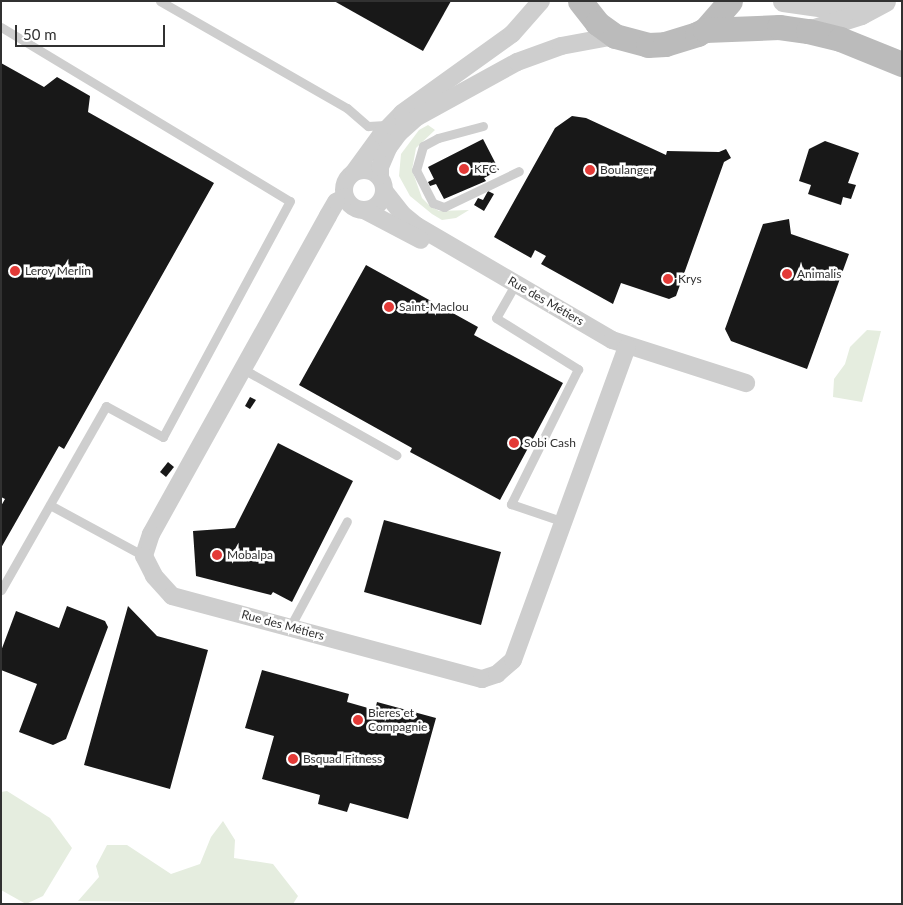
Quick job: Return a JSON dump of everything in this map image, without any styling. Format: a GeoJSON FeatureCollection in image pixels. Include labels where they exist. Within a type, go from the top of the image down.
{"type":"FeatureCollection","features":[{"type":"Feature","properties":{"kind":"main road"},"geometry":{"type":"LineString","coordinates":[[580,1],[597,23],[615,36],[648,45],[665,44],[705,30],[779,27],[808,31],[840,40],[902,64]]}},
{"type":"Feature","properties":{"kind":"main road"},"geometry":{"type":"LineString","coordinates":[[705,30],[730,1]]}},
{"type":"Feature","properties":{"kind":"street"},"geometry":{"type":"LineString","coordinates":[[541,1],[512,34],[390,125],[345,183],[345,197],[357,209],[364,210],[376,207],[383,185],[380,167],[388,148],[398,133],[417,116],[517,62],[561,46],[615,36]]}},
{"type":"Feature","properties":{"kind":"street"},"geometry":{"type":"LineString","coordinates":[[783,1],[824,7],[860,1]]}},
{"type":"Feature","properties":{"kind":"street"},"geometry":{"type":"LineString","coordinates":[[808,31],[861,14],[884,1]]}},
{"type":"Feature","properties":{"kind":"street"},"geometry":{"type":"LineString","coordinates":[[354,172],[367,170],[383,185]]}},
{"type":"Feature","properties":{"kind":"street","name":"Rue des Métiers"},"geometry":{"type":"LineString","coordinates":[[383,185],[402,214],[467,255],[627,347],[681,360],[746,383]]}},
{"type":"Feature","properties":{"kind":"street"},"geometry":{"type":"LineString","coordinates":[[144,556],[151,534],[328,216],[336,202],[345,197]]}},
{"type":"Feature","properties":{"kind":"street","name":"Rue des Métiers"},"geometry":{"type":"LineString","coordinates":[[364,210],[446,255],[467,255]]}},
{"type":"Feature","properties":{"kind":"street","name":"Rue des Métiers"},"geometry":{"type":"LineString","coordinates":[[144,556],[154,576],[172,596],[482,679],[498,674],[513,660],[561,521],[627,347]]}},
{"type":"Feature","properties":{"kind":"lane"},"geometry":{"type":"LineString","coordinates":[[160,1],[347,108],[368,126],[390,125]]}},
{"type":"Feature","properties":{"kind":"lane"},"geometry":{"type":"LineString","coordinates":[[1,27],[290,201],[163,437],[106,406],[1,590]]}},
{"type":"Feature","properties":{"kind":"lane"},"geometry":{"type":"LineString","coordinates":[[483,126],[438,138],[423,146],[416,170],[434,203],[444,207],[519,171]]}},
{"type":"Feature","properties":{"kind":"lane"},"geometry":{"type":"LineString","coordinates":[[516,283],[496,318],[578,369],[511,504],[561,521]]}},
{"type":"Feature","properties":{"kind":"lane"},"geometry":{"type":"LineString","coordinates":[[243,369],[396,455]]}},
{"type":"Feature","properties":{"kind":"lane"},"geometry":{"type":"LineString","coordinates":[[50,505],[144,556]]}},
{"type":"Feature","properties":{"kind":"lane"},"geometry":{"type":"LineString","coordinates":[[290,627],[347,521]]}},
{"type":"Feature","properties":{"kind":"shaded area"},"geometry":{"type":"Polygon","coordinates":[[[428,125],[435,130],[416,148],[412,170],[422,198],[430,206],[439,211],[469,210],[456,218],[442,220],[432,214],[410,196],[399,176],[401,154],[419,130],[428,125]]]}},
{"type":"Feature","properties":{"kind":"shaded area"},"geometry":{"type":"Polygon","coordinates":[[[867,330],[881,331],[862,402],[833,397],[834,379],[845,364],[850,347],[867,330]]]}},
{"type":"Feature","properties":{"kind":"shaded area"},"geometry":{"type":"Polygon","coordinates":[[[7,791],[50,818],[72,848],[43,896],[26,904],[1,890],[1,792],[7,791]]]}},
{"type":"Feature","properties":{"kind":"shaded area"},"geometry":{"type":"Polygon","coordinates":[[[223,821],[235,840],[234,858],[273,864],[298,896],[293,904],[78,901],[99,877],[96,866],[107,845],[127,845],[171,874],[200,864],[211,837],[223,821]]]}},
{"type":"Feature","properties":{"kind":"building"},"geometry":{"type":"Polygon","coordinates":[[[334,1],[451,1],[423,51],[334,1]]]}},
{"type":"Feature","properties":{"kind":"building"},"geometry":{"type":"Polygon","coordinates":[[[1,63],[44,87],[57,77],[90,96],[88,112],[214,183],[64,449],[59,446],[1,548],[1,506],[5,499],[1,497],[1,63]]]}},
{"type":"Feature","properties":{"kind":"building"},"geometry":{"type":"Polygon","coordinates":[[[572,116],[586,118],[666,155],[667,151],[719,152],[726,149],[731,158],[724,162],[676,296],[669,299],[621,283],[613,304],[541,264],[546,256],[535,250],[531,258],[494,237],[555,128],[572,116]]]}},
{"type":"Feature","properties":{"kind":"building","name":"KFC"},"geometry":{"type":"Polygon","coordinates":[[[483,139],[499,170],[484,178],[486,181],[444,199],[436,184],[430,186],[428,182],[434,179],[428,167],[483,139]]]}},
{"type":"Feature","properties":{"kind":"building"},"geometry":{"type":"Polygon","coordinates":[[[825,141],[859,153],[848,183],[856,185],[851,199],[843,197],[841,205],[808,194],[811,185],[799,181],[809,149],[825,141]]]}},
{"type":"Feature","properties":{"kind":"building"},"geometry":{"type":"Polygon","coordinates":[[[488,191],[494,194],[484,211],[474,205],[478,198],[483,200],[488,191]]]}},
{"type":"Feature","properties":{"kind":"building"},"geometry":{"type":"Polygon","coordinates":[[[789,219],[791,234],[849,254],[807,369],[731,341],[725,329],[763,224],[789,219]]]}},
{"type":"Feature","properties":{"kind":"building"},"geometry":{"type":"Polygon","coordinates":[[[366,265],[478,327],[474,335],[563,383],[500,500],[410,452],[412,448],[299,385],[366,265]]]}},
{"type":"Feature","properties":{"kind":"building"},"geometry":{"type":"Polygon","coordinates":[[[250,397],[256,400],[250,409],[245,406],[250,397]]]}},
{"type":"Feature","properties":{"kind":"building"},"geometry":{"type":"Polygon","coordinates":[[[278,443],[353,481],[292,602],[273,592],[271,595],[196,576],[193,531],[235,528],[278,443]]]}},
{"type":"Feature","properties":{"kind":"building"},"geometry":{"type":"Polygon","coordinates":[[[168,462],[174,467],[166,477],[160,472],[168,462]]]}},
{"type":"Feature","properties":{"kind":"building"},"geometry":{"type":"Polygon","coordinates":[[[384,520],[501,552],[481,625],[364,592],[384,520]]]}},
{"type":"Feature","properties":{"kind":"building"},"geometry":{"type":"Polygon","coordinates":[[[67,606],[105,621],[108,627],[66,739],[53,745],[19,732],[37,684],[1,670],[1,651],[16,611],[59,628],[67,606]]]}},
{"type":"Feature","properties":{"kind":"building"},"geometry":{"type":"Polygon","coordinates":[[[128,606],[157,636],[208,650],[170,789],[84,765],[128,606]]]}},
{"type":"Feature","properties":{"kind":"building"},"geometry":{"type":"Polygon","coordinates":[[[262,670],[349,694],[347,702],[375,710],[377,702],[436,718],[408,819],[350,803],[347,812],[318,804],[320,795],[262,779],[274,736],[245,728],[262,670]]]}},
{"type":"Feature","properties":{"kind":"place","name":"KFC"},"geometry":{"type":"Point","coordinates":[464,169]}},
{"type":"Feature","properties":{"kind":"place","name":"Boulanger"},"geometry":{"type":"Point","coordinates":[590,170]}},
{"type":"Feature","properties":{"kind":"place","name":"Leroy Merlin"},"geometry":{"type":"Point","coordinates":[15,271]}},
{"type":"Feature","properties":{"kind":"place","name":"Animalis"},"geometry":{"type":"Point","coordinates":[787,274]}},
{"type":"Feature","properties":{"kind":"place","name":"Krys"},"geometry":{"type":"Point","coordinates":[668,279]}},
{"type":"Feature","properties":{"kind":"place","name":"Saint-Maclou"},"geometry":{"type":"Point","coordinates":[389,307]}},
{"type":"Feature","properties":{"kind":"place","name":"Sobi Cash"},"geometry":{"type":"Point","coordinates":[514,443]}},
{"type":"Feature","properties":{"kind":"place","name":"Mobalpa"},"geometry":{"type":"Point","coordinates":[217,555]}},
{"type":"Feature","properties":{"kind":"place","name":"Bieres et Compagnie"},"geometry":{"type":"Point","coordinates":[358,720]}},
{"type":"Feature","properties":{"kind":"place","name":"Bsquad Fitness"},"geometry":{"type":"Point","coordinates":[293,759]}}]}
